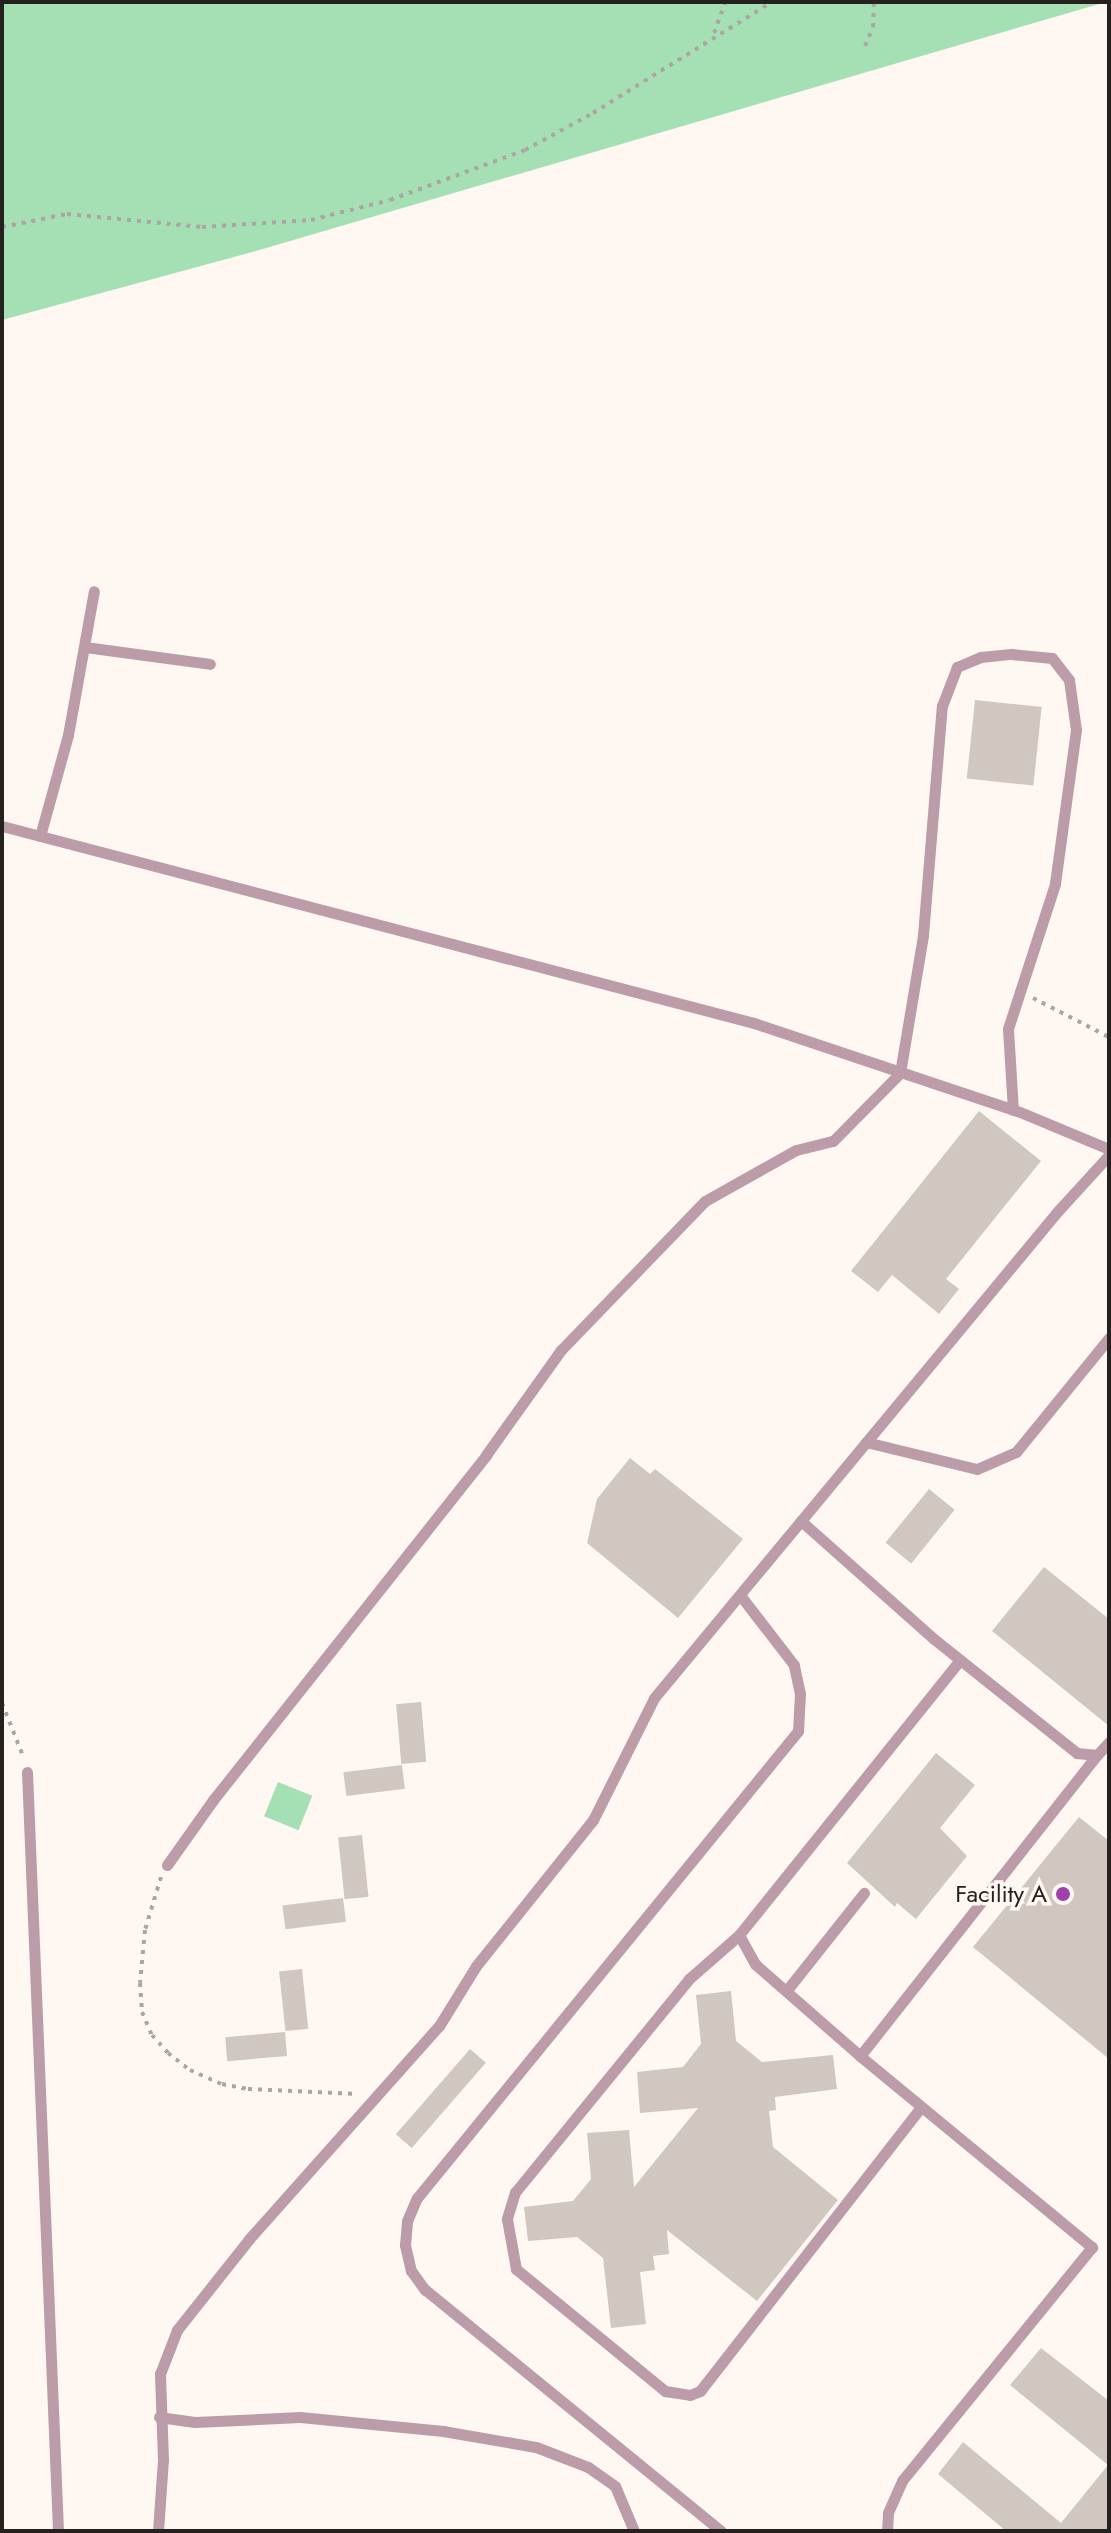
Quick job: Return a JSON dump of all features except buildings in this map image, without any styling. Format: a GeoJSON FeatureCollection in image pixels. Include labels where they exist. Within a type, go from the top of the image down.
{"type":"FeatureCollection","features":[{"type":"Feature","properties":{"kind":"lane"},"geometry":{"type":"LineString","coordinates":[[40,836],[68,735],[94,591]]}},
{"type":"Feature","properties":{"kind":"lane"},"geometry":{"type":"LineString","coordinates":[[85,647],[210,664]]}},
{"type":"Feature","properties":{"kind":"lane"},"geometry":{"type":"LineString","coordinates":[[167,1865],[222,1787],[486,1455],[561,1350],[705,1201],[796,1150],[833,1141],[900,1073],[923,935],[942,706],[957,667],[981,657],[1011,654],[1052,658],[1069,680],[1076,730],[1055,884],[1008,1029],[1013,1110]]}},
{"type":"Feature","properties":{"kind":"lane"},"geometry":{"type":"LineString","coordinates":[[2,826],[754,1023],[1013,1110],[1109,1152],[654,1698],[593,1820],[476,1966],[439,2026],[249,2239],[177,2330],[160,2374],[159,2417],[163,2460],[158,2531]]}},
{"type":"Feature","properties":{"kind":"lane"},"geometry":{"type":"LineString","coordinates":[[866,1442],[977,1469],[1016,1452],[1109,1338]]}},
{"type":"Feature","properties":{"kind":"lane"},"geometry":{"type":"LineString","coordinates":[[801,1521],[960,1660],[1077,1753],[1097,1755]]}},
{"type":"Feature","properties":{"kind":"lane"},"geometry":{"type":"LineString","coordinates":[[721,2531],[425,2290],[411,2271],[405,2245],[407,2221],[417,2198],[798,1731],[800,1694],[794,1665],[740,1595]]}},
{"type":"Feature","properties":{"kind":"lane"},"geometry":{"type":"LineString","coordinates":[[921,2107],[700,2391],[690,2395],[665,2391],[516,2269],[507,2219],[515,2192],[689,1979],[739,1935],[960,1660]]}},
{"type":"Feature","properties":{"kind":"lane"},"geometry":{"type":"LineString","coordinates":[[860,2056],[1109,1742]]}},
{"type":"Feature","properties":{"kind":"lane"},"geometry":{"type":"LineString","coordinates":[[27,1772],[58,2531]]}},
{"type":"Feature","properties":{"kind":"lane"},"geometry":{"type":"LineString","coordinates":[[787,1990],[864,1893]]}},
{"type":"Feature","properties":{"kind":"lane"},"geometry":{"type":"LineString","coordinates":[[739,1935],[755,1964],[860,2056],[1092,2247],[902,2481],[890,2504],[887,2531]]}},
{"type":"Feature","properties":{"kind":"lane"},"geometry":{"type":"LineString","coordinates":[[159,2417],[195,2422],[300,2417],[443,2431],[536,2447],[588,2467],[615,2486],[634,2531]]}},
{"type":"Feature","properties":{"kind":"path"},"geometry":{"type":"LineString","coordinates":[[713,36],[725,2]]}},
{"type":"Feature","properties":{"kind":"path"},"geometry":{"type":"LineString","coordinates":[[2,227],[67,214],[202,227],[296,221],[390,200],[525,150],[593,113],[772,2]]}},
{"type":"Feature","properties":{"kind":"path"},"geometry":{"type":"LineString","coordinates":[[865,46],[873,27],[874,2]]}},
{"type":"Feature","properties":{"kind":"path"},"geometry":{"type":"LineString","coordinates":[[1020,992],[1109,1037]]}},
{"type":"Feature","properties":{"kind":"path"},"geometry":{"type":"LineString","coordinates":[[2,1703],[17,1735],[27,1772]]}},
{"type":"Feature","properties":{"kind":"path"},"geometry":{"type":"LineString","coordinates":[[167,1865],[145,1930],[140,1983],[142,2012],[152,2035],[168,2053],[190,2070],[212,2081],[248,2089],[377,2094]]}},
{"type":"Feature","properties":{"kind":"green space"},"geometry":{"type":"Polygon","coordinates":[[[2,2],[1106,2],[256,251],[2,320],[2,2]]]}},
{"type":"Feature","properties":{"kind":"green space"},"geometry":{"type":"Polygon","coordinates":[[[278,1782],[312,1796],[298,1830],[264,1816],[278,1782]]]}},
{"type":"Feature","properties":{"kind":"place","name":"Facility A"},"geometry":{"type":"Point","coordinates":[1063,1894]}}]}
